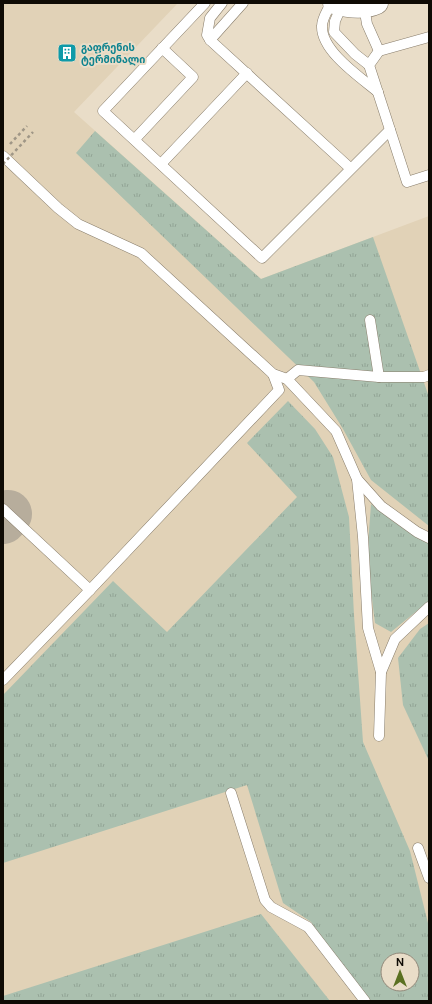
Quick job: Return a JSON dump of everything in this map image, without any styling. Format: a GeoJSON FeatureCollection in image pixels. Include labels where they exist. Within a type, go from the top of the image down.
{"type":"FeatureCollection","features":[{"type":"Feature","properties":{"kind":"main road"},"geometry":{"type":"LineString","coordinates":[[336,4],[354,7],[371,5]]}},
{"type":"Feature","properties":{"kind":"lane"},"geometry":{"type":"LineString","coordinates":[[205,3],[103,111],[262,258],[350,168],[390,130]]}},
{"type":"Feature","properties":{"kind":"lane"},"geometry":{"type":"LineString","coordinates":[[222,3],[210,18],[207,35],[210,40],[350,168]]}},
{"type":"Feature","properties":{"kind":"lane"},"geometry":{"type":"LineString","coordinates":[[210,40],[243,3]]}},
{"type":"Feature","properties":{"kind":"lane"},"geometry":{"type":"LineString","coordinates":[[336,4],[334,32],[355,54],[369,65],[407,182],[429,175]]}},
{"type":"Feature","properties":{"kind":"lane"},"geometry":{"type":"LineString","coordinates":[[336,4],[321,24],[322,34],[326,43],[339,59],[378,92]]}},
{"type":"Feature","properties":{"kind":"lane"},"geometry":{"type":"LineString","coordinates":[[371,5],[367,24],[379,51]]}},
{"type":"Feature","properties":{"kind":"lane"},"geometry":{"type":"LineString","coordinates":[[369,65],[379,51],[429,37]]}},
{"type":"Feature","properties":{"kind":"lane"},"geometry":{"type":"LineString","coordinates":[[135,139],[193,77],[162,48]]}},
{"type":"Feature","properties":{"kind":"lane"},"geometry":{"type":"LineString","coordinates":[[162,164],[247,73]]}},
{"type":"Feature","properties":{"kind":"lane"},"geometry":{"type":"LineString","coordinates":[[3,156],[58,208],[78,224],[141,253],[274,374],[287,379],[336,431],[357,479],[363,537],[368,628],[381,672],[379,736]]}},
{"type":"Feature","properties":{"kind":"lane"},"geometry":{"type":"LineString","coordinates":[[370,320],[379,377]]}},
{"type":"Feature","properties":{"kind":"lane"},"geometry":{"type":"LineString","coordinates":[[287,379],[298,370],[379,377],[424,377],[429,375]]}},
{"type":"Feature","properties":{"kind":"lane"},"geometry":{"type":"LineString","coordinates":[[3,680],[279,390],[274,374]]}},
{"type":"Feature","properties":{"kind":"lane"},"geometry":{"type":"LineString","coordinates":[[357,479],[381,506],[417,532],[429,538]]}},
{"type":"Feature","properties":{"kind":"lane"},"geometry":{"type":"LineString","coordinates":[[3,509],[90,590]]}},
{"type":"Feature","properties":{"kind":"lane"},"geometry":{"type":"LineString","coordinates":[[381,672],[395,640],[429,607]]}},
{"type":"Feature","properties":{"kind":"lane"},"geometry":{"type":"LineString","coordinates":[[231,793],[265,900],[271,907],[308,927],[365,1001]]}},
{"type":"Feature","properties":{"kind":"lane"},"geometry":{"type":"LineString","coordinates":[[418,848],[429,878]]}},
{"type":"Feature","properties":{"kind":"path"},"geometry":{"type":"LineString","coordinates":[[8,147],[27,126]]}},
{"type":"Feature","properties":{"kind":"path"},"geometry":{"type":"LineString","coordinates":[[3,164],[33,132]]}},
{"type":"Feature","properties":{"kind":"shaded area"},"geometry":{"type":"Polygon","coordinates":[[[3,3],[178,3],[74,112],[261,279],[429,216],[429,1001],[3,1001],[3,3]]]}},
{"type":"Feature","properties":{"kind":"green space"},"geometry":{"type":"Polygon","coordinates":[[[95,131],[261,279],[373,237],[429,397],[429,526],[371,480],[343,429],[314,382],[76,153],[95,131]]]}},
{"type":"Feature","properties":{"kind":"green space"},"geometry":{"type":"Polygon","coordinates":[[[288,401],[315,429],[333,457],[349,517],[363,742],[410,851],[429,927],[429,1001],[367,1001],[311,922],[283,903],[247,785],[3,863],[3,695],[113,581],[167,632],[297,497],[247,443],[288,401]]]}},
{"type":"Feature","properties":{"kind":"green space"},"geometry":{"type":"Polygon","coordinates":[[[371,504],[394,522],[429,542],[429,601],[391,632],[375,623],[367,558],[371,504]]]}},
{"type":"Feature","properties":{"kind":"green space"},"geometry":{"type":"Polygon","coordinates":[[[429,623],[429,761],[403,705],[398,658],[420,629],[429,623]]]}},
{"type":"Feature","properties":{"kind":"green space"},"geometry":{"type":"Polygon","coordinates":[[[261,914],[330,1001],[3,1001],[3,996],[261,914]]]}},
{"type":"Feature","properties":{"kind":"taxiway"},"geometry":{"type":"LineString","coordinates":[[3,520],[8,514]]}},
{"type":"Feature","properties":{"kind":"place","name":"გაფრენის ტერმინალი"},"geometry":{"type":"Point","coordinates":[67,53]}}]}
